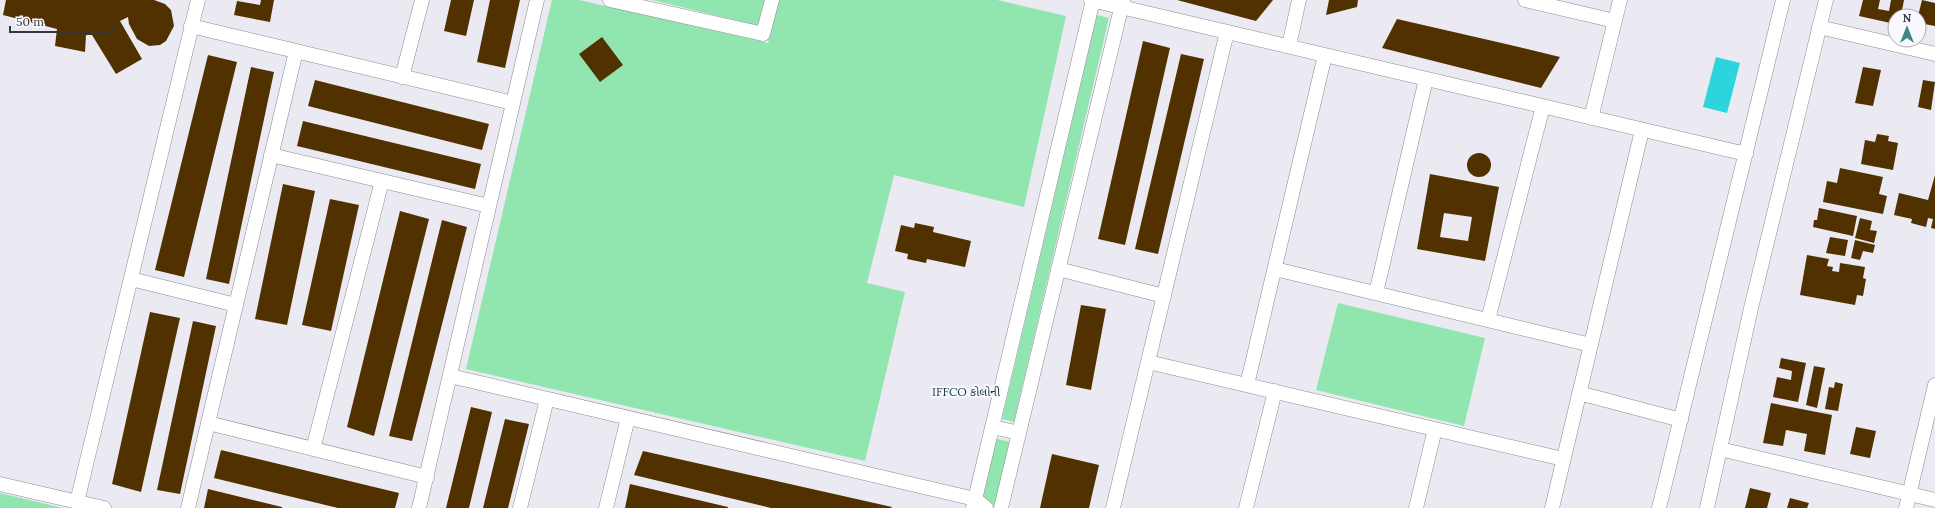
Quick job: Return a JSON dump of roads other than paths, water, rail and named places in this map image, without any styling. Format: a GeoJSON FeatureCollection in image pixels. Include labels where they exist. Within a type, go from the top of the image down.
{"type":"FeatureCollection","features":[{"type":"Feature","properties":{"kind":"street"},"geometry":{"type":"LineString","coordinates":[[77,502],[198,0]]}},
{"type":"Feature","properties":{"kind":"street"},"geometry":{"type":"LineString","coordinates":[[402,77],[422,0]]}},
{"type":"Feature","properties":{"kind":"street"},"geometry":{"type":"LineString","coordinates":[[419,508],[537,0]]}},
{"type":"Feature","properties":{"kind":"street"},"geometry":{"type":"LineString","coordinates":[[610,0],[763,34],[772,0]]}},
{"type":"Feature","properties":{"kind":"street"},"geometry":{"type":"LineString","coordinates":[[974,503],[1092,0],[1122,4],[1227,32],[1746,154]]}},
{"type":"Feature","properties":{"kind":"street"},"geometry":{"type":"LineString","coordinates":[[1288,46],[1299,0]]}},
{"type":"Feature","properties":{"kind":"street"},"geometry":{"type":"LineString","coordinates":[[1525,0],[1615,21]]}},
{"type":"Feature","properties":{"kind":"street"},"geometry":{"type":"LineString","coordinates":[[1591,118],[1620,0]]}},
{"type":"Feature","properties":{"kind":"street"},"geometry":{"type":"LineString","coordinates":[[1659,508],[1783,0]]}},
{"type":"Feature","properties":{"kind":"street"},"geometry":{"type":"LineString","coordinates":[[1707,508],[1751,308],[1826,0]]}},
{"type":"Feature","properties":{"kind":"street"},"geometry":{"type":"LineString","coordinates":[[1001,508],[1122,4]]}},
{"type":"Feature","properties":{"kind":"street"},"geometry":{"type":"LineString","coordinates":[[191,26],[513,103]]}},
{"type":"Feature","properties":{"kind":"street"},"geometry":{"type":"LineString","coordinates":[[1819,27],[1935,54]]}},
{"type":"Feature","properties":{"kind":"street"},"geometry":{"type":"LineString","coordinates":[[1113,508],[1227,32]]}},
{"type":"Feature","properties":{"kind":"street"},"geometry":{"type":"LineString","coordinates":[[188,508],[296,51]]}},
{"type":"Feature","properties":{"kind":"street"},"geometry":{"type":"LineString","coordinates":[[1247,385],[1325,55]]}},
{"type":"Feature","properties":{"kind":"street"},"geometry":{"type":"LineString","coordinates":[[1376,293],[1426,79]]}},
{"type":"Feature","properties":{"kind":"street"},"geometry":{"type":"LineString","coordinates":[[1488,320],[1543,106]]}},
{"type":"Feature","properties":{"kind":"street"},"geometry":{"type":"LineString","coordinates":[[1552,508],[1642,130]]}},
{"type":"Feature","properties":{"kind":"street"},"geometry":{"type":"LineString","coordinates":[[271,155],[489,206]]}},
{"type":"Feature","properties":{"kind":"street"},"geometry":{"type":"LineString","coordinates":[[313,449],[382,181]]}},
{"type":"Feature","properties":{"kind":"street"},"geometry":{"type":"LineString","coordinates":[[1058,269],[1164,296]]}},
{"type":"Feature","properties":{"kind":"street"},"geometry":{"type":"LineString","coordinates":[[1275,269],[1591,345]]}},
{"type":"Feature","properties":{"kind":"street"},"geometry":{"type":"LineString","coordinates":[[131,279],[236,305]]}},
{"type":"Feature","properties":{"kind":"street"},"geometry":{"type":"LineString","coordinates":[[1148,362],[1564,459]]}},
{"type":"Feature","properties":{"kind":"street"},"geometry":{"type":"LineString","coordinates":[[450,376],[974,503],[986,508]]}},
{"type":"Feature","properties":{"kind":"street"},"geometry":{"type":"LineString","coordinates":[[1906,508],[1935,385]]}},
{"type":"Feature","properties":{"kind":"street"},"geometry":{"type":"LineString","coordinates":[[1246,508],[1275,391]]}},
{"type":"Feature","properties":{"kind":"street"},"geometry":{"type":"LineString","coordinates":[[1579,393],[1681,420]]}},
{"type":"Feature","properties":{"kind":"street"},"geometry":{"type":"LineString","coordinates":[[520,508],[547,399]]}},
{"type":"Feature","properties":{"kind":"street"},"geometry":{"type":"LineString","coordinates":[[606,508],[628,418]]}},
{"type":"Feature","properties":{"kind":"street"},"geometry":{"type":"LineString","coordinates":[[208,423],[427,477]]}},
{"type":"Feature","properties":{"kind":"street"},"geometry":{"type":"LineString","coordinates":[[992,427],[1019,433]]}},
{"type":"Feature","properties":{"kind":"street"},"geometry":{"type":"LineString","coordinates":[[1416,508],[1435,429]]}},
{"type":"Feature","properties":{"kind":"street"},"geometry":{"type":"LineString","coordinates":[[1720,449],[1935,500]]}},
{"type":"Feature","properties":{"kind":"street"},"geometry":{"type":"LineString","coordinates":[[0,484],[104,508]]}},
{"type":"Feature","properties":{"kind":"water"},"geometry":{"type":"Polygon","coordinates":[[[1716,57],[1740,63],[1727,113],[1703,107],[1716,57]]]}},
{"type":"Feature","properties":{"kind":"district","name":"IFFCO કોલોની"},"geometry":{"type":"Point","coordinates":[966,392]}}]}
